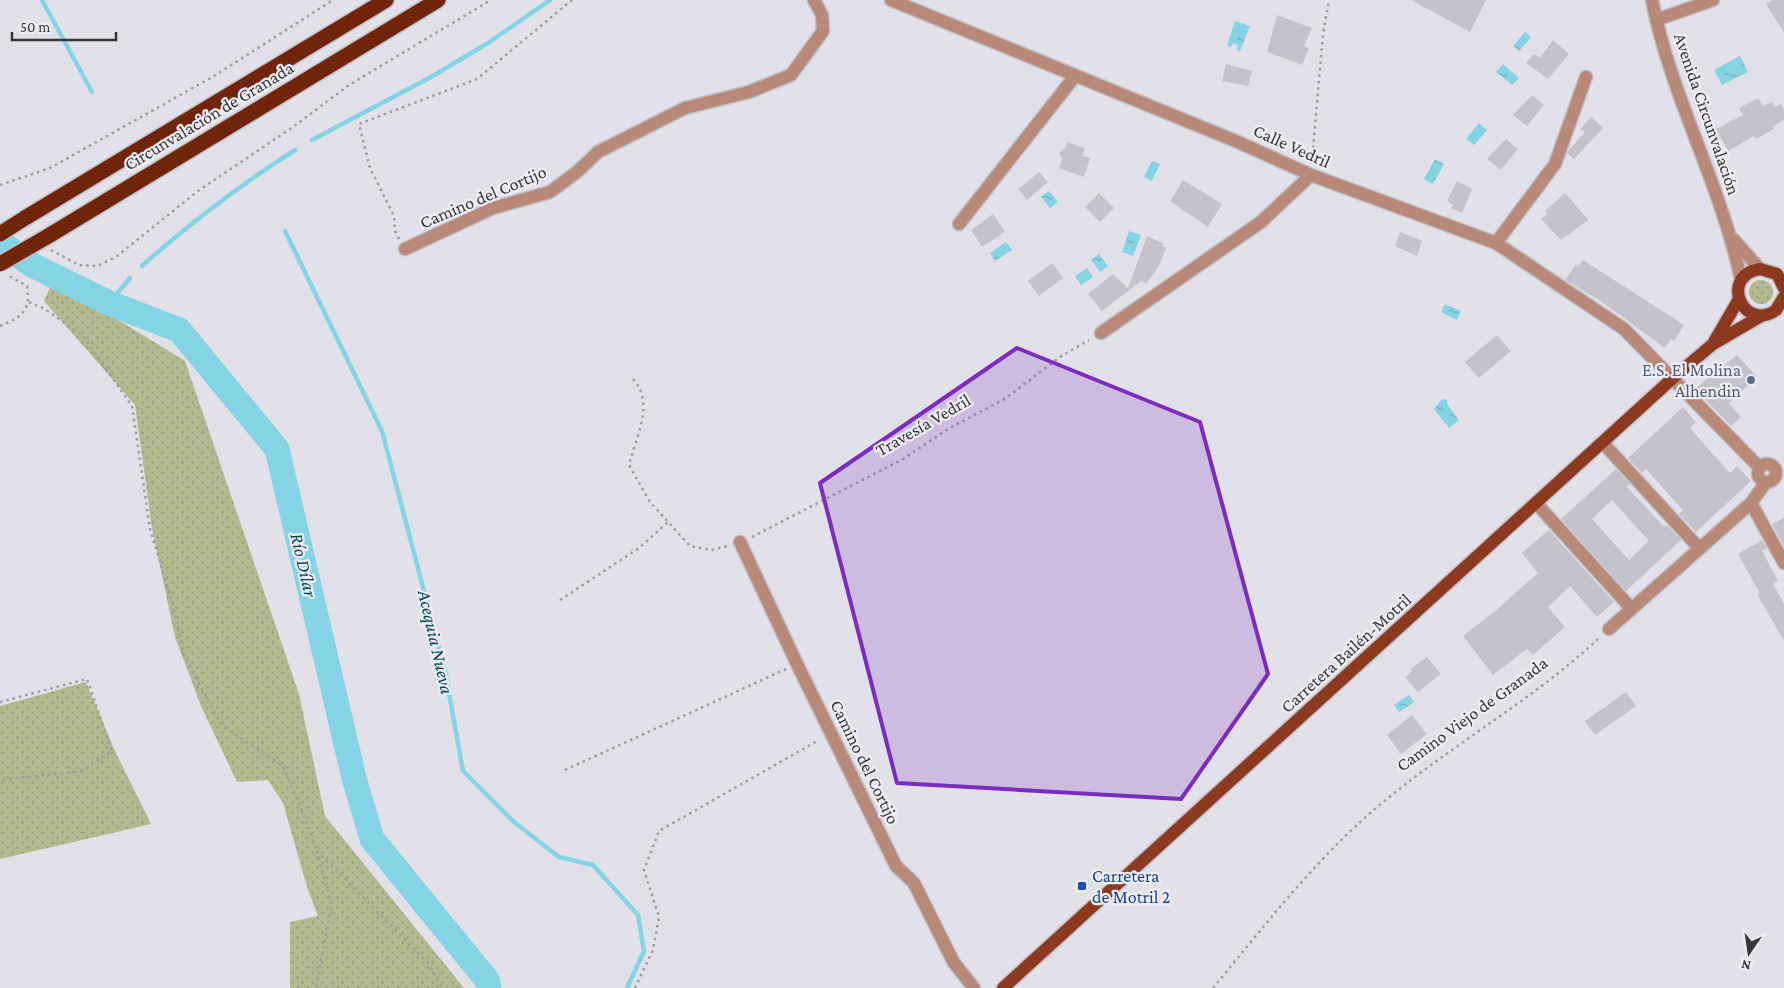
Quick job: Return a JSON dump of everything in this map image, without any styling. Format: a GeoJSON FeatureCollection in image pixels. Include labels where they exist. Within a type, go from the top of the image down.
{"type":"FeatureCollection","features":[{"type":"Feature","properties":{"kind":"highway","name":"Circunvalación de Granada"},"geometry":{"type":"LineString","coordinates":[[0,234],[386,0]]}},
{"type":"Feature","properties":{"kind":"highway","name":"Circunvalación de Granada"},"geometry":{"type":"LineString","coordinates":[[0,264],[438,0]]}},
{"type":"Feature","properties":{"kind":"main road"},"geometry":{"type":"LineString","coordinates":[[1761,316],[1746,310],[1739,299],[1738,288],[1741,280],[1749,272],[1766,270],[1784,264]]}},
{"type":"Feature","properties":{"kind":"main road"},"geometry":{"type":"LineString","coordinates":[[1766,270],[1780,279],[1784,288]]}},
{"type":"Feature","properties":{"kind":"main road","name":"Carretera Bailén-Motril"},"geometry":{"type":"LineString","coordinates":[[1003,988],[1674,378],[1713,344],[1761,316],[1776,310],[1784,297]]}},
{"type":"Feature","properties":{"kind":"main road","name":"Carretera Bailén-Motril"},"geometry":{"type":"LineString","coordinates":[[1713,344],[1739,299]]}},
{"type":"Feature","properties":{"kind":"street","name":"Camino del Cortijo"},"geometry":{"type":"LineString","coordinates":[[405,249],[493,208],[550,192],[578,172],[598,152],[685,108],[749,92],[791,75],[823,31],[822,15],[814,0]]}},
{"type":"Feature","properties":{"kind":"street","name":"Calle Vedril"},"geometry":{"type":"LineString","coordinates":[[891,0],[1238,142],[1311,175],[1496,244],[1624,329],[1760,468]]}},
{"type":"Feature","properties":{"kind":"street","name":"Avenida Circunvalación"},"geometry":{"type":"LineString","coordinates":[[1652,0],[1679,98],[1732,239]]}},
{"type":"Feature","properties":{"kind":"street"},"geometry":{"type":"LineString","coordinates":[[1656,20],[1714,0]]}},
{"type":"Feature","properties":{"kind":"street"},"geometry":{"type":"LineString","coordinates":[[959,224],[1075,76]]}},
{"type":"Feature","properties":{"kind":"street"},"geometry":{"type":"LineString","coordinates":[[1496,244],[1555,164],[1586,77]]}},
{"type":"Feature","properties":{"kind":"street"},"geometry":{"type":"LineString","coordinates":[[1101,333],[1261,222],[1311,175]]}},
{"type":"Feature","properties":{"kind":"street"},"geometry":{"type":"LineString","coordinates":[[1732,239],[1766,270]]}},
{"type":"Feature","properties":{"kind":"street"},"geometry":{"type":"LineString","coordinates":[[1732,239],[1741,280]]}},
{"type":"Feature","properties":{"kind":"street"},"geometry":{"type":"LineString","coordinates":[[1603,443],[1699,548]]}},
{"type":"Feature","properties":{"kind":"street"},"geometry":{"type":"LineString","coordinates":[[1767,464],[1780,466],[1776,478],[1771,482],[1766,482],[1759,477],[1760,468],[1767,464]]}},
{"type":"Feature","properties":{"kind":"street"},"geometry":{"type":"LineString","coordinates":[[1610,628],[1750,502],[1766,482]]}},
{"type":"Feature","properties":{"kind":"street"},"geometry":{"type":"LineString","coordinates":[[1750,502],[1784,563]]}},
{"type":"Feature","properties":{"kind":"street"},"geometry":{"type":"LineString","coordinates":[[1536,503],[1631,608]]}},
{"type":"Feature","properties":{"kind":"street","name":"Camino del Cortijo"},"geometry":{"type":"LineString","coordinates":[[740,542],[797,664],[896,866],[914,884],[954,963],[974,988]]}},
{"type":"Feature","properties":{"kind":"path"},"geometry":{"type":"LineString","coordinates":[[0,185],[50,168],[214,76],[333,0]]}},
{"type":"Feature","properties":{"kind":"path"},"geometry":{"type":"LineString","coordinates":[[52,251],[79,265],[97,266],[116,257],[198,191],[292,127],[349,85],[491,0]]}},
{"type":"Feature","properties":{"kind":"path"},"geometry":{"type":"LineString","coordinates":[[405,249],[395,231],[394,216],[370,168],[359,124],[477,79],[572,0]]}},
{"type":"Feature","properties":{"kind":"path"},"geometry":{"type":"LineString","coordinates":[[1311,175],[1323,34],[1329,0]]}},
{"type":"Feature","properties":{"kind":"path"},"geometry":{"type":"LineString","coordinates":[[0,326],[14,320],[24,311],[29,302],[27,286],[10,276]]}},
{"type":"Feature","properties":{"kind":"path"},"geometry":{"type":"LineString","coordinates":[[29,302],[45,309],[83,336],[132,406],[150,529],[172,601],[184,655],[222,726],[283,766],[316,851],[332,903],[316,988]]}},
{"type":"Feature","properties":{"kind":"path","name":"Travesía Vedril"},"geometry":{"type":"LineString","coordinates":[[633,379],[640,387],[645,405],[628,465],[650,502],[690,546],[712,550],[740,542],[903,459],[948,429],[1006,398],[1060,357],[1101,333]]}},
{"type":"Feature","properties":{"kind":"path"},"geometry":{"type":"LineString","coordinates":[[560,600],[639,548],[668,522]]}},
{"type":"Feature","properties":{"kind":"path","name":"Camino Viejo de Granada"},"geometry":{"type":"LineString","coordinates":[[1213,988],[1316,865],[1387,799],[1571,663],[1610,628]]}},
{"type":"Feature","properties":{"kind":"path"},"geometry":{"type":"LineString","coordinates":[[565,770],[797,664]]}},
{"type":"Feature","properties":{"kind":"path"},"geometry":{"type":"LineString","coordinates":[[0,702],[87,679],[112,751],[81,771],[0,780]]}},
{"type":"Feature","properties":{"kind":"path"},"geometry":{"type":"LineString","coordinates":[[635,988],[653,950],[659,917],[644,870],[658,831],[832,733]]}},
{"type":"Feature","properties":{"kind":"path"},"geometry":{"type":"LineString","coordinates":[[316,851],[428,963],[442,988]]}},
{"type":"Feature","properties":{"kind":"highlighted area"},"geometry":{"type":"Polygon","coordinates":[[[1017,348],[1200,422],[1268,674],[1181,799],[897,783],[820,483],[1017,348]]]}},
{"type":"Feature","properties":{"kind":"green space"},"geometry":{"type":"Polygon","coordinates":[[[53,280],[185,361],[299,694],[325,816],[464,988],[290,988],[290,922],[318,916],[307,887],[283,803],[268,780],[237,782],[201,706],[175,637],[152,528],[135,405],[44,301],[53,280]]]}},
{"type":"Feature","properties":{"kind":"green space"},"geometry":{"type":"Polygon","coordinates":[[[1761,280],[1770,283],[1773,292],[1770,301],[1761,304],[1752,301],[1749,292],[1752,283],[1761,280]]]}},
{"type":"Feature","properties":{"kind":"green space"},"geometry":{"type":"Polygon","coordinates":[[[86,682],[114,749],[151,824],[0,859],[0,706],[86,682]]]}},
{"type":"Feature","properties":{"kind":"water"},"geometry":{"type":"Polygon","coordinates":[[[1235,21],[1250,26],[1240,51],[1236,50],[1238,45],[1233,43],[1231,47],[1227,46],[1235,21]]]}},
{"type":"Feature","properties":{"kind":"water"},"geometry":{"type":"Polygon","coordinates":[[[1525,32],[1531,37],[1519,51],[1513,46],[1525,32]]]}},
{"type":"Feature","properties":{"kind":"water"},"geometry":{"type":"Polygon","coordinates":[[[1740,56],[1748,72],[1722,85],[1714,70],[1740,56]]]}},
{"type":"Feature","properties":{"kind":"water"},"geometry":{"type":"Polygon","coordinates":[[[1503,64],[1519,78],[1512,85],[1496,72],[1503,64]]]}},
{"type":"Feature","properties":{"kind":"water"},"geometry":{"type":"Polygon","coordinates":[[[1479,123],[1487,130],[1474,145],[1466,139],[1479,123]]]}},
{"type":"Feature","properties":{"kind":"water"},"geometry":{"type":"Polygon","coordinates":[[[1435,159],[1444,164],[1433,184],[1424,179],[1435,159]]]}},
{"type":"Feature","properties":{"kind":"water"},"geometry":{"type":"Polygon","coordinates":[[[1152,161],[1160,164],[1152,181],[1144,177],[1152,161]]]}},
{"type":"Feature","properties":{"kind":"water"},"geometry":{"type":"Polygon","coordinates":[[[1049,191],[1058,202],[1050,208],[1041,197],[1049,191]]]}},
{"type":"Feature","properties":{"kind":"water"},"geometry":{"type":"Polygon","coordinates":[[[1129,231],[1141,235],[1133,256],[1122,252],[1129,231]]]}},
{"type":"Feature","properties":{"kind":"water"},"geometry":{"type":"Polygon","coordinates":[[[1006,242],[1012,250],[995,261],[990,253],[1006,242]]]}},
{"type":"Feature","properties":{"kind":"water"},"geometry":{"type":"Polygon","coordinates":[[[1099,254],[1108,266],[1100,272],[1091,260],[1099,254]]]}},
{"type":"Feature","properties":{"kind":"water"},"geometry":{"type":"Polygon","coordinates":[[[1087,268],[1093,277],[1081,285],[1075,276],[1087,268]]]}},
{"type":"Feature","properties":{"kind":"water"},"geometry":{"type":"Polygon","coordinates":[[[1445,304],[1461,311],[1457,320],[1441,312],[1445,304]]]}},
{"type":"Feature","properties":{"kind":"water"},"geometry":{"type":"Polygon","coordinates":[[[1442,399],[1447,400],[1447,404],[1459,420],[1449,428],[1434,409],[1442,399]]]}},
{"type":"Feature","properties":{"kind":"water"},"geometry":{"type":"Polygon","coordinates":[[[1409,695],[1414,702],[1399,712],[1394,705],[1409,695]]]}},
{"type":"Feature","properties":{"kind":"building"},"geometry":{"type":"Polygon","coordinates":[[[1411,0],[1486,0],[1470,32],[1411,0]]]}},
{"type":"Feature","properties":{"kind":"building"},"geometry":{"type":"Polygon","coordinates":[[[1772,0],[1784,0],[1784,33],[1766,4],[1772,0]]]}},
{"type":"Feature","properties":{"kind":"building"},"geometry":{"type":"Polygon","coordinates":[[[1277,15],[1312,28],[1304,46],[1309,48],[1302,65],[1267,52],[1277,15]]]}},
{"type":"Feature","properties":{"kind":"building"},"geometry":{"type":"Polygon","coordinates":[[[1553,40],[1569,54],[1548,79],[1526,63],[1534,54],[1540,58],[1553,40]]]}},
{"type":"Feature","properties":{"kind":"building"},"geometry":{"type":"Polygon","coordinates":[[[1226,64],[1252,71],[1248,86],[1222,81],[1226,64]]]}},
{"type":"Feature","properties":{"kind":"building"},"geometry":{"type":"Polygon","coordinates":[[[1532,95],[1544,105],[1527,126],[1513,115],[1532,95]]]}},
{"type":"Feature","properties":{"kind":"building"},"geometry":{"type":"Polygon","coordinates":[[[1758,98],[1763,106],[1772,102],[1775,107],[1781,104],[1784,110],[1784,120],[1773,126],[1774,129],[1756,139],[1754,136],[1728,151],[1716,129],[1743,115],[1739,108],[1758,98]]]}},
{"type":"Feature","properties":{"kind":"building"},"geometry":{"type":"Polygon","coordinates":[[[1591,117],[1603,128],[1574,159],[1567,153],[1585,132],[1580,129],[1591,117]]]}},
{"type":"Feature","properties":{"kind":"building"},"geometry":{"type":"Polygon","coordinates":[[[1506,139],[1518,149],[1501,170],[1487,159],[1506,139]]]}},
{"type":"Feature","properties":{"kind":"building"},"geometry":{"type":"Polygon","coordinates":[[[1067,142],[1085,148],[1082,156],[1090,158],[1084,177],[1059,168],[1062,159],[1059,153],[1066,147],[1067,142]]]}},
{"type":"Feature","properties":{"kind":"building"},"geometry":{"type":"Polygon","coordinates":[[[1039,172],[1048,182],[1027,200],[1018,189],[1039,172]]]}},
{"type":"Feature","properties":{"kind":"building"},"geometry":{"type":"Polygon","coordinates":[[[1183,180],[1222,204],[1208,227],[1170,201],[1183,180]]]}},
{"type":"Feature","properties":{"kind":"building"},"geometry":{"type":"Polygon","coordinates":[[[1457,181],[1472,189],[1462,213],[1451,208],[1453,205],[1447,201],[1457,181]]]}},
{"type":"Feature","properties":{"kind":"building"},"geometry":{"type":"Polygon","coordinates":[[[1099,193],[1114,208],[1100,222],[1085,207],[1099,193]]]}},
{"type":"Feature","properties":{"kind":"building"},"geometry":{"type":"Polygon","coordinates":[[[1565,193],[1588,220],[1561,240],[1541,219],[1547,214],[1545,211],[1565,193]]]}},
{"type":"Feature","properties":{"kind":"building"},"geometry":{"type":"Polygon","coordinates":[[[993,214],[1005,232],[982,247],[971,230],[993,214]]]}},
{"type":"Feature","properties":{"kind":"building"},"geometry":{"type":"Polygon","coordinates":[[[1400,232],[1422,241],[1417,256],[1395,246],[1400,232]]]}},
{"type":"Feature","properties":{"kind":"building"},"geometry":{"type":"Polygon","coordinates":[[[1147,236],[1163,243],[1162,246],[1166,248],[1159,266],[1146,284],[1141,281],[1102,311],[1088,294],[1113,274],[1128,288],[1147,236]]]}},
{"type":"Feature","properties":{"kind":"building"},"geometry":{"type":"Polygon","coordinates":[[[1583,260],[1684,325],[1674,341],[1671,339],[1665,348],[1602,302],[1565,280],[1575,265],[1578,267],[1583,260]]]}},
{"type":"Feature","properties":{"kind":"building"},"geometry":{"type":"Polygon","coordinates":[[[1052,263],[1063,278],[1039,296],[1028,281],[1052,263]]]}},
{"type":"Feature","properties":{"kind":"building"},"geometry":{"type":"Polygon","coordinates":[[[1497,335],[1511,351],[1479,378],[1465,362],[1497,335]]]}},
{"type":"Feature","properties":{"kind":"building"},"geometry":{"type":"Polygon","coordinates":[[[1737,355],[1757,377],[1729,403],[1741,417],[1731,426],[1695,389],[1737,355]]]}},
{"type":"Feature","properties":{"kind":"building"},"geometry":{"type":"Polygon","coordinates":[[[1683,407],[1696,422],[1690,428],[1730,473],[1737,466],[1751,481],[1696,532],[1679,514],[1683,510],[1646,469],[1642,473],[1628,458],[1683,407]]]}},
{"type":"Feature","properties":{"kind":"building"},"geometry":{"type":"Polygon","coordinates":[[[1616,469],[1630,484],[1627,487],[1664,527],[1667,525],[1681,540],[1626,591],[1561,519],[1616,469]],[[1612,500],[1592,519],[1629,560],[1649,541],[1612,500]]]}},
{"type":"Feature","properties":{"kind":"building"},"geometry":{"type":"Polygon","coordinates":[[[1784,518],[1784,546],[1772,524],[1784,518]]]}},
{"type":"Feature","properties":{"kind":"building"},"geometry":{"type":"Polygon","coordinates":[[[1549,530],[1614,602],[1597,617],[1570,586],[1548,607],[1565,627],[1533,655],[1527,649],[1493,675],[1463,636],[1538,573],[1522,553],[1549,530]]]}},
{"type":"Feature","properties":{"kind":"building"},"geometry":{"type":"Polygon","coordinates":[[[1762,540],[1767,548],[1762,551],[1778,581],[1773,584],[1784,604],[1784,641],[1758,596],[1759,592],[1738,554],[1762,540]]]}},
{"type":"Feature","properties":{"kind":"building"},"geometry":{"type":"Polygon","coordinates":[[[1427,657],[1441,674],[1418,692],[1405,677],[1412,671],[1410,669],[1427,657]]]}},
{"type":"Feature","properties":{"kind":"building"},"geometry":{"type":"Polygon","coordinates":[[[1626,692],[1636,706],[1595,735],[1585,721],[1626,692]]]}},
{"type":"Feature","properties":{"kind":"building"},"geometry":{"type":"Polygon","coordinates":[[[1412,715],[1427,734],[1401,754],[1387,735],[1412,715]]]}},
{"type":"Feature","properties":{"kind":"waterway","name":"Acequia Nueva"},"geometry":{"type":"LineString","coordinates":[[42,0],[92,92]]}},
{"type":"Feature","properties":{"kind":"waterway"},"geometry":{"type":"LineString","coordinates":[[312,140],[431,77],[488,43],[550,0]]}},
{"type":"Feature","properties":{"kind":"waterway"},"geometry":{"type":"LineString","coordinates":[[142,266],[216,205],[295,150]]}},
{"type":"Feature","properties":{"kind":"waterway","name":"Acequia Nueva"},"geometry":{"type":"LineString","coordinates":[[285,231],[382,431],[445,671],[463,771],[514,822],[559,857],[593,865],[638,915],[644,951],[627,988]]}},
{"type":"Feature","properties":{"kind":"waterway","name":"Río Dílar"},"geometry":{"type":"LineString","coordinates":[[0,242],[32,265],[109,303],[179,330],[277,449],[354,778],[372,839],[487,980],[489,988]]}},
{"type":"Feature","properties":{"kind":"waterway"},"geometry":{"type":"LineString","coordinates":[[109,303],[130,278]]}},
{"type":"Feature","properties":{"kind":"place","name":"E.S. El Molina Alhendin"},"geometry":{"type":"Point","coordinates":[1751,380]}},
{"type":"Feature","properties":{"kind":"place","name":"Carretera de Motril 2"},"geometry":{"type":"Point","coordinates":[1082,886]}}]}
